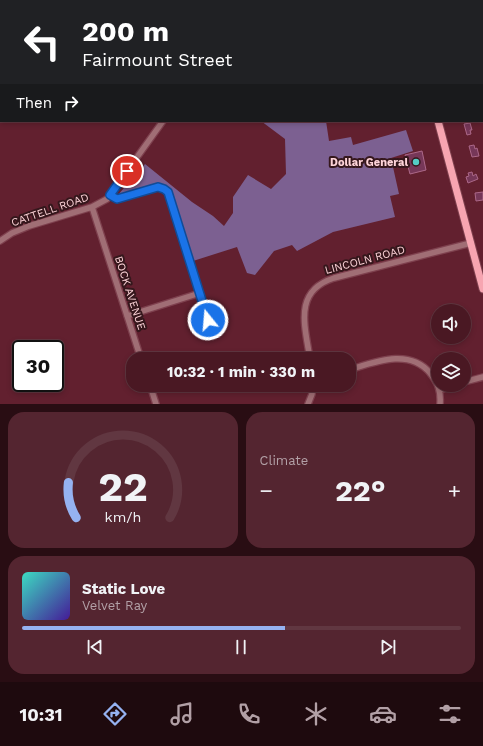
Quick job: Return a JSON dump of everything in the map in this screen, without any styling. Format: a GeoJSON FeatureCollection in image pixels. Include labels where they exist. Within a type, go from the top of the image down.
{"type":"FeatureCollection","features":[{"type":"Feature","properties":{"kind":"main road"},"geometry":{"type":"LineString","coordinates":[[438,122],[483,290]]}},
{"type":"Feature","properties":{"kind":"street","name":"CATTELL ROAD"},"geometry":{"type":"LineString","coordinates":[[0,241],[12,233],[29,226],[92,207],[107,199],[162,122]]}},
{"type":"Feature","properties":{"kind":"street"},"geometry":{"type":"LineString","coordinates":[[110,195],[117,199],[158,187],[168,192],[208,320]]}},
{"type":"Feature","properties":{"kind":"street","name":"BOCK AVENUE"},"geometry":{"type":"LineString","coordinates":[[92,207],[139,352]]}},
{"type":"Feature","properties":{"kind":"street","name":"LINCOLN ROAD"},"geometry":{"type":"LineString","coordinates":[[309,352],[304,318],[305,306],[307,298],[318,285],[334,278],[471,242]]}},
{"type":"Feature","properties":{"kind":"street"},"geometry":{"type":"LineString","coordinates":[[126,316],[200,293]]}},
{"type":"Feature","properties":{"kind":"street"},"geometry":{"type":"LineString","coordinates":[[356,368],[388,359],[404,359],[422,365],[431,375]]}},
{"type":"Feature","properties":{"kind":"street"},"geometry":{"type":"LineString","coordinates":[[471,380],[483,377]]}},
{"type":"Feature","properties":{"kind":"street"},"geometry":{"type":"LineString","coordinates":[[152,392],[156,404]]}},
{"type":"Feature","properties":{"kind":"street"},"geometry":{"type":"LineString","coordinates":[[308,404],[312,392]]}},
{"type":"Feature","properties":{"kind":"street"},"geometry":{"type":"LineString","coordinates":[[440,392],[440,404]]}},
{"type":"Feature","properties":{"kind":"shaded area"},"geometry":{"type":"Polygon","coordinates":[[[262,122],[326,122],[329,141],[351,137],[353,145],[406,130],[413,151],[391,158],[399,194],[390,196],[395,217],[333,232],[297,251],[292,245],[274,251],[255,275],[247,273],[237,247],[193,261],[168,188],[165,185],[159,184],[117,196],[145,164],[224,226],[233,213],[233,197],[248,175],[271,189],[286,174],[285,139],[262,122]]]}},
{"type":"Feature","properties":{"kind":"building"},"geometry":{"type":"Polygon","coordinates":[[[470,123],[472,130],[470,130],[471,134],[467,135],[464,124],[470,123]]]}},
{"type":"Feature","properties":{"kind":"building"},"geometry":{"type":"Polygon","coordinates":[[[474,145],[475,149],[477,148],[479,156],[472,157],[469,146],[474,145]]]}},
{"type":"Feature","properties":{"kind":"building","name":"Dollar General"},"geometry":{"type":"Polygon","coordinates":[[[422,151],[426,170],[410,174],[405,155],[422,151]]]}},
{"type":"Feature","properties":{"kind":"building"},"geometry":{"type":"Polygon","coordinates":[[[472,172],[473,176],[476,174],[478,179],[468,183],[466,177],[469,176],[468,173],[472,172]]]}},
{"type":"Feature","properties":{"kind":"building"},"geometry":{"type":"Polygon","coordinates":[[[483,192],[483,200],[476,201],[475,193],[483,192]]]}},
{"type":"Feature","properties":{"kind":"place","name":"Dollar General"},"geometry":{"type":"Point","coordinates":[416,162]}},
{"type":"Feature","properties":{"kind":"route"},"geometry":{"type":"LineString","coordinates":[[127,171],[110,195],[117,199],[158,187],[168,192],[208,320]]}}]}
